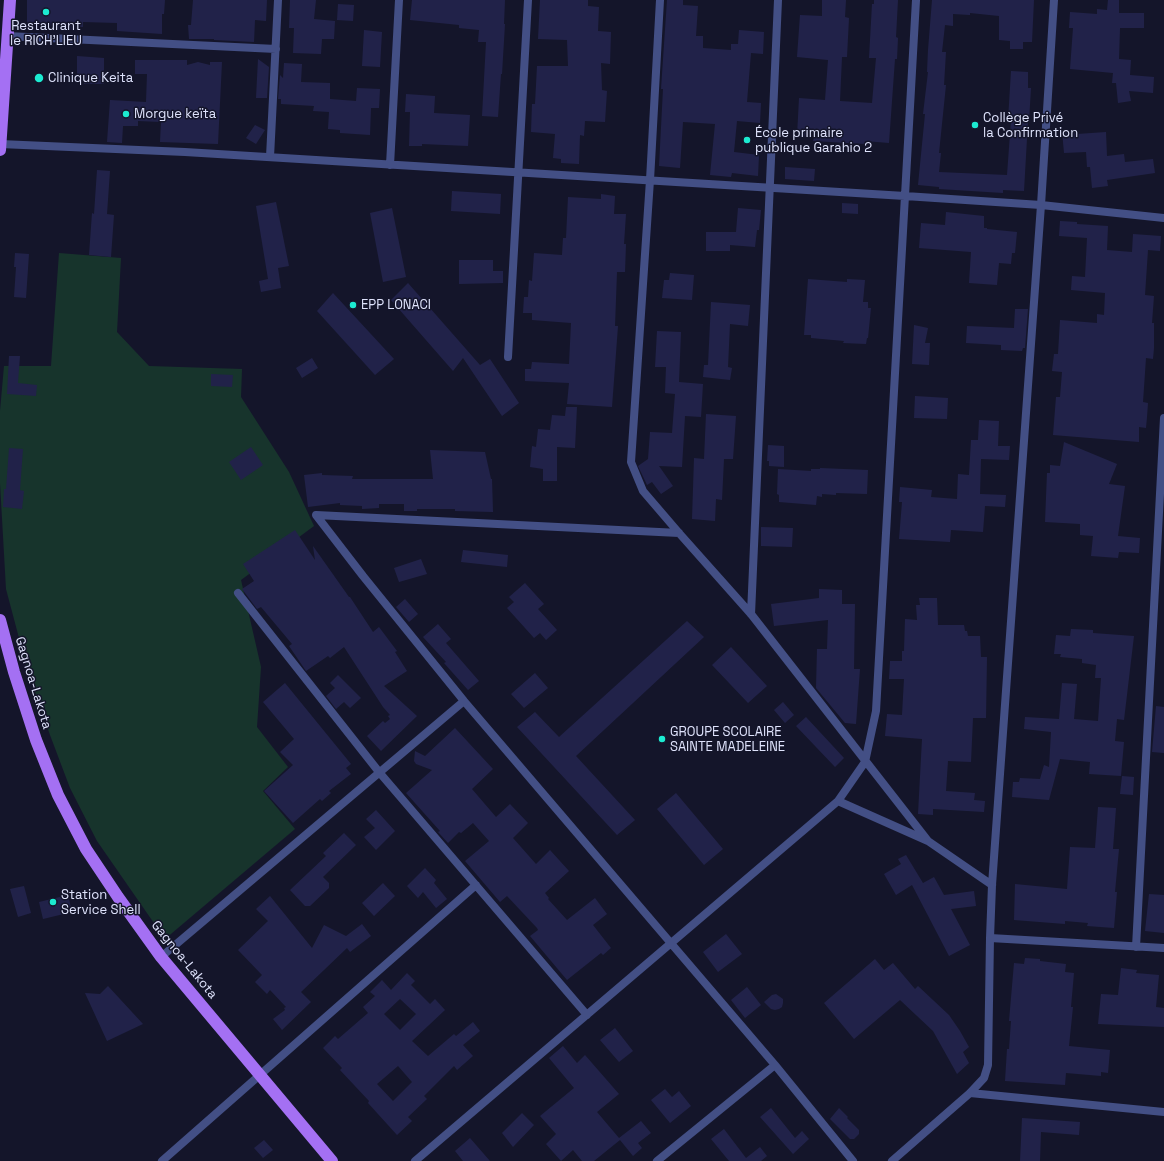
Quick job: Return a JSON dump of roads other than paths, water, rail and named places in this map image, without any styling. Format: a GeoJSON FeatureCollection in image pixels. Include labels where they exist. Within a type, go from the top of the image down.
{"type":"FeatureCollection","features":[{"type":"Feature","properties":{"kind":"main road"},"geometry":{"type":"LineString","coordinates":[[0,150],[10,0]]}},
{"type":"Feature","properties":{"kind":"main road","name":"Gagnoa-Lakota"},"geometry":{"type":"LineString","coordinates":[[0,620],[14,672],[36,740],[58,795],[86,849],[161,957],[332,1161]]}},
{"type":"Feature","properties":{"kind":"street"},"geometry":{"type":"LineString","coordinates":[[270,157],[278,0]]}},
{"type":"Feature","properties":{"kind":"street"},"geometry":{"type":"LineString","coordinates":[[390,165],[399,0]]}},
{"type":"Feature","properties":{"kind":"street"},"geometry":{"type":"LineString","coordinates":[[508,357],[528,0]]}},
{"type":"Feature","properties":{"kind":"street"},"geometry":{"type":"LineString","coordinates":[[660,0],[650,180],[631,462],[643,491],[751,614],[928,841]]}},
{"type":"Feature","properties":{"kind":"street"},"geometry":{"type":"LineString","coordinates":[[751,614],[778,0]]}},
{"type":"Feature","properties":{"kind":"street"},"geometry":{"type":"LineString","coordinates":[[415,1161],[838,801],[865,762],[876,712],[916,0]]}},
{"type":"Feature","properties":{"kind":"street"},"geometry":{"type":"LineString","coordinates":[[892,1161],[970,1093],[984,1078],[988,1065],[992,885],[1041,205],[1054,0]]}},
{"type":"Feature","properties":{"kind":"street"},"geometry":{"type":"LineString","coordinates":[[7,36],[276,49]]}},
{"type":"Feature","properties":{"kind":"street"},"geometry":{"type":"LineString","coordinates":[[0,144],[270,157],[905,196],[1041,205],[1164,218]]}},
{"type":"Feature","properties":{"kind":"street"},"geometry":{"type":"LineString","coordinates":[[1136,947],[1164,418]]}},
{"type":"Feature","properties":{"kind":"street"},"geometry":{"type":"LineString","coordinates":[[679,533],[316,515],[362,576],[464,701],[775,1065],[853,1161]]}},
{"type":"Feature","properties":{"kind":"street"},"geometry":{"type":"LineString","coordinates":[[238,593],[379,772],[587,1015]]}},
{"type":"Feature","properties":{"kind":"street"},"geometry":{"type":"LineString","coordinates":[[161,957],[464,701]]}},
{"type":"Feature","properties":{"kind":"street"},"geometry":{"type":"LineString","coordinates":[[838,801],[928,841],[992,885]]}},
{"type":"Feature","properties":{"kind":"street"},"geometry":{"type":"LineString","coordinates":[[162,1161],[476,885]]}},
{"type":"Feature","properties":{"kind":"street"},"geometry":{"type":"LineString","coordinates":[[990,938],[1164,948]]}},
{"type":"Feature","properties":{"kind":"street"},"geometry":{"type":"LineString","coordinates":[[657,1161],[775,1065]]}},
{"type":"Feature","properties":{"kind":"street"},"geometry":{"type":"LineString","coordinates":[[970,1093],[1164,1112]]}},
{"type":"Feature","properties":{"kind":"place","name":"Restaurant le RICH'LIEU"},"geometry":{"type":"Point","coordinates":[46,12]}},
{"type":"Feature","properties":{"kind":"place","name":"Clinique Keita"},"geometry":{"type":"Point","coordinates":[39,78]}},
{"type":"Feature","properties":{"kind":"place","name":"Morgue keïta"},"geometry":{"type":"Point","coordinates":[126,114]}},
{"type":"Feature","properties":{"kind":"place","name":"Collège Privé la Confirmation"},"geometry":{"type":"Point","coordinates":[975,125]}},
{"type":"Feature","properties":{"kind":"place","name":"École primaire publique Garahio 2"},"geometry":{"type":"Point","coordinates":[747,140]}},
{"type":"Feature","properties":{"kind":"place","name":"EPP LONACI"},"geometry":{"type":"Point","coordinates":[353,305]}},
{"type":"Feature","properties":{"kind":"place","name":"GROUPE SCOLAIRE SAINTE MADELEINE"},"geometry":{"type":"Point","coordinates":[662,739]}},
{"type":"Feature","properties":{"kind":"place","name":"Station Service Shell"},"geometry":{"type":"Point","coordinates":[53,902]}}]}
